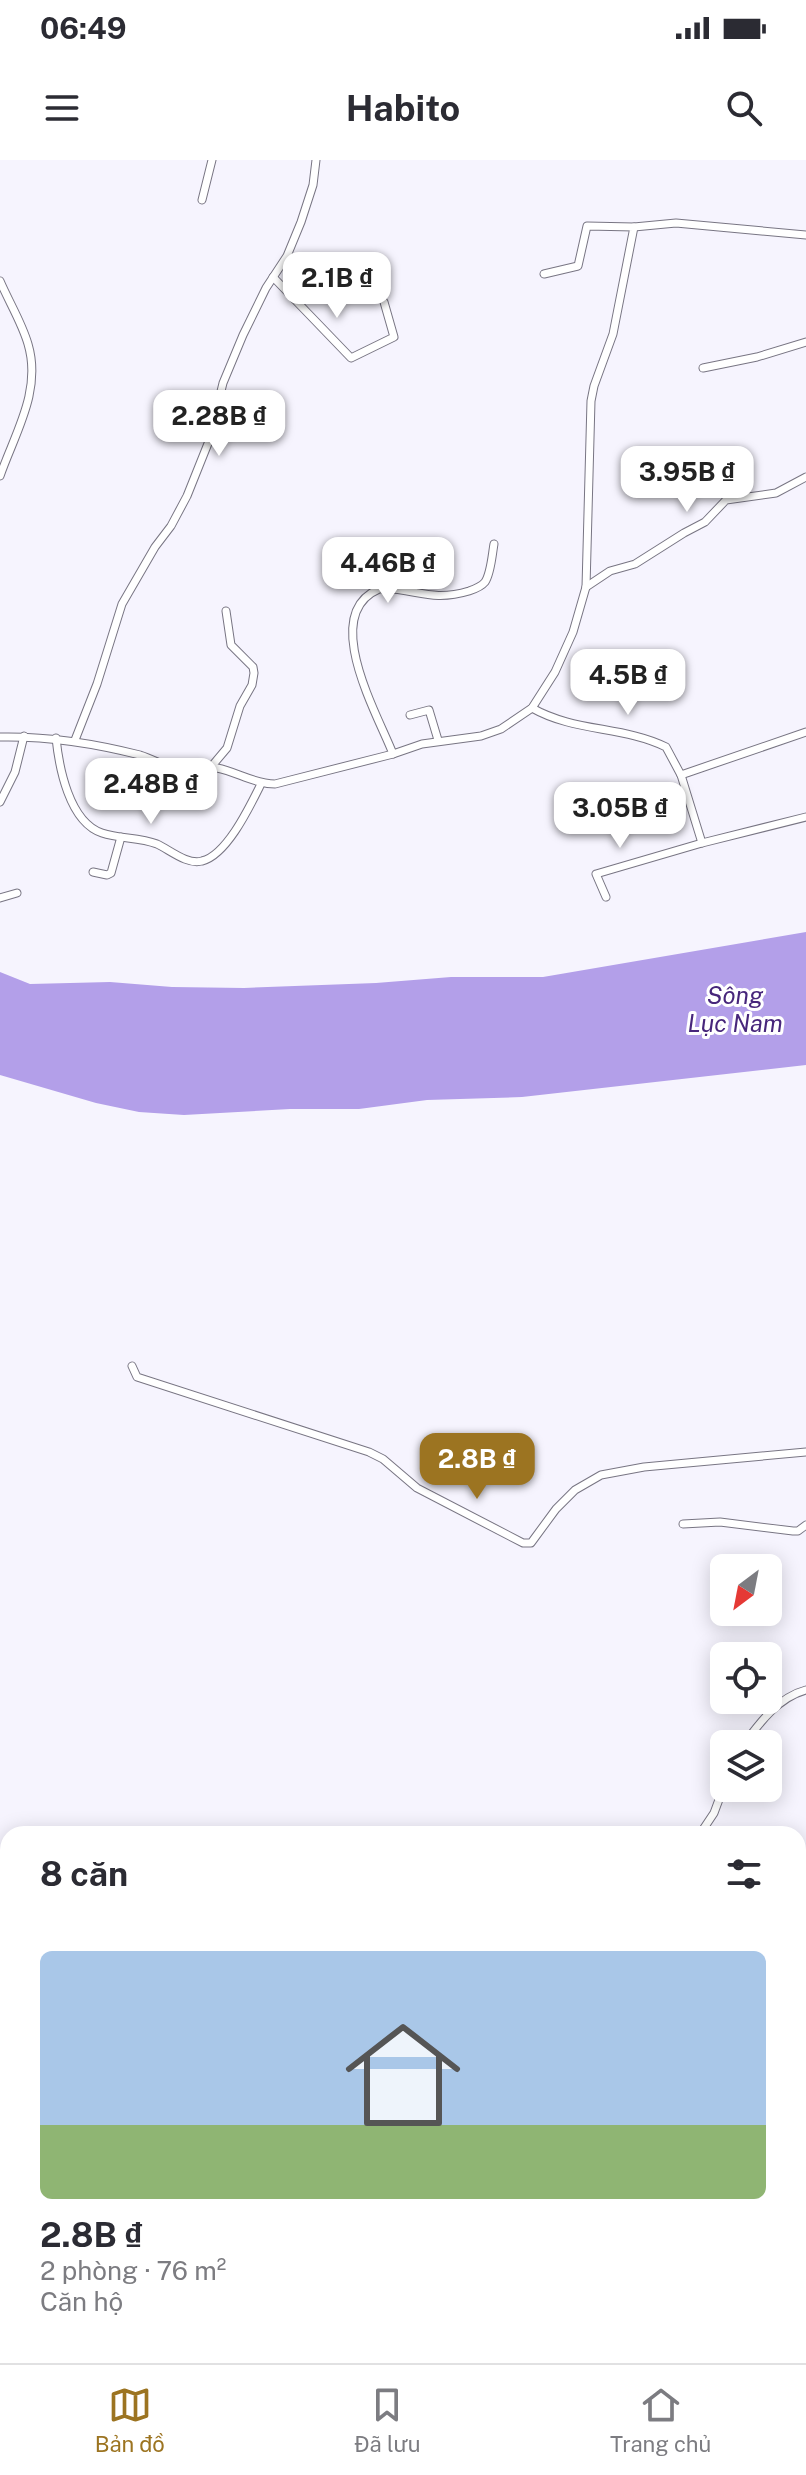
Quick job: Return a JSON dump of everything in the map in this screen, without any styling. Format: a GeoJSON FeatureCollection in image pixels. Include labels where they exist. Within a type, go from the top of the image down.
{"type":"FeatureCollection","features":[{"type":"Feature","properties":{"kind":"street"},"geometry":{"type":"LineString","coordinates":[[202,200],[212,160]]}},
{"type":"Feature","properties":{"kind":"street"},"geometry":{"type":"LineString","coordinates":[[75,740],[97,684],[122,604],[187,496],[209,441],[223,383],[243,335],[287,256],[308,203],[316,160]]}},
{"type":"Feature","properties":{"kind":"street"},"geometry":{"type":"LineString","coordinates":[[544,274],[578,266],[587,226],[691,224],[806,235]]}},
{"type":"Feature","properties":{"kind":"street"},"geometry":{"type":"LineString","coordinates":[[0,737],[75,740],[146,757],[180,770],[195,771],[211,767],[242,775],[261,784],[285,783],[438,740],[481,736],[501,729],[532,708],[555,672],[573,632],[586,587],[591,401],[613,334],[634,227]]}},
{"type":"Feature","properties":{"kind":"street"},"geometry":{"type":"LineString","coordinates":[[273,277],[351,358],[394,337],[384,302]]}},
{"type":"Feature","properties":{"kind":"street"},"geometry":{"type":"LineString","coordinates":[[0,281],[27,341],[32,362],[32,383],[28,403],[0,476]]}},
{"type":"Feature","properties":{"kind":"street"},"geometry":{"type":"LineString","coordinates":[[703,368],[757,357],[806,342]]}},
{"type":"Feature","properties":{"kind":"street"},"geometry":{"type":"LineString","coordinates":[[586,587],[610,571],[635,564],[705,522],[726,500],[776,493],[806,477]]}},
{"type":"Feature","properties":{"kind":"street"},"geometry":{"type":"LineString","coordinates":[[393,754],[354,656],[352,629],[355,613],[373,591],[379,589],[436,597],[451,597],[475,589],[483,585],[487,578],[494,544]]}},
{"type":"Feature","properties":{"kind":"street"},"geometry":{"type":"LineString","coordinates":[[211,767],[227,748],[254,673],[253,667],[231,645],[226,611]]}},
{"type":"Feature","properties":{"kind":"street"},"geometry":{"type":"LineString","coordinates":[[532,708],[569,724],[627,733],[662,744],[670,750],[702,843]]}},
{"type":"Feature","properties":{"kind":"street"},"geometry":{"type":"LineString","coordinates":[[410,715],[429,710],[438,740]]}},
{"type":"Feature","properties":{"kind":"street"},"geometry":{"type":"LineString","coordinates":[[681,775],[806,732]]}},
{"type":"Feature","properties":{"kind":"street"},"geometry":{"type":"LineString","coordinates":[[0,802],[15,772],[24,736]]}},
{"type":"Feature","properties":{"kind":"street"},"geometry":{"type":"LineString","coordinates":[[56,738],[61,777],[84,819],[101,833],[141,839],[186,859],[203,861],[220,850],[241,822],[261,784]]}},
{"type":"Feature","properties":{"kind":"street"},"geometry":{"type":"LineString","coordinates":[[606,897],[596,874],[806,817]]}},
{"type":"Feature","properties":{"kind":"street"},"geometry":{"type":"LineString","coordinates":[[93,872],[111,873],[121,837]]}},
{"type":"Feature","properties":{"kind":"street"},"geometry":{"type":"LineString","coordinates":[[0,898],[17,893]]}},
{"type":"Feature","properties":{"kind":"street"},"geometry":{"type":"LineString","coordinates":[[132,1366],[137,1377],[369,1452],[383,1459],[417,1488],[523,1543],[531,1543],[556,1509],[575,1490],[601,1475],[644,1467],[806,1452]]}},
{"type":"Feature","properties":{"kind":"street"},"geometry":{"type":"LineString","coordinates":[[683,1524],[724,1522],[798,1531],[806,1525]]}},
{"type":"Feature","properties":{"kind":"street"},"geometry":{"type":"LineString","coordinates":[[756,1730],[788,1697],[806,1690]]}},
{"type":"Feature","properties":{"kind":"street"},"geometry":{"type":"LineString","coordinates":[[705,1826],[718,1802]]}},
{"type":"Feature","properties":{"kind":"water","name":"Sông Lục Nam"},"geometry":{"type":"Polygon","coordinates":[[[806,932],[806,1065],[522,1097],[427,1100],[359,1109],[184,1115],[139,1112],[96,1103],[0,1075],[0,972],[30,984],[110,982],[244,988],[451,977],[543,977],[806,932]]]}}]}
